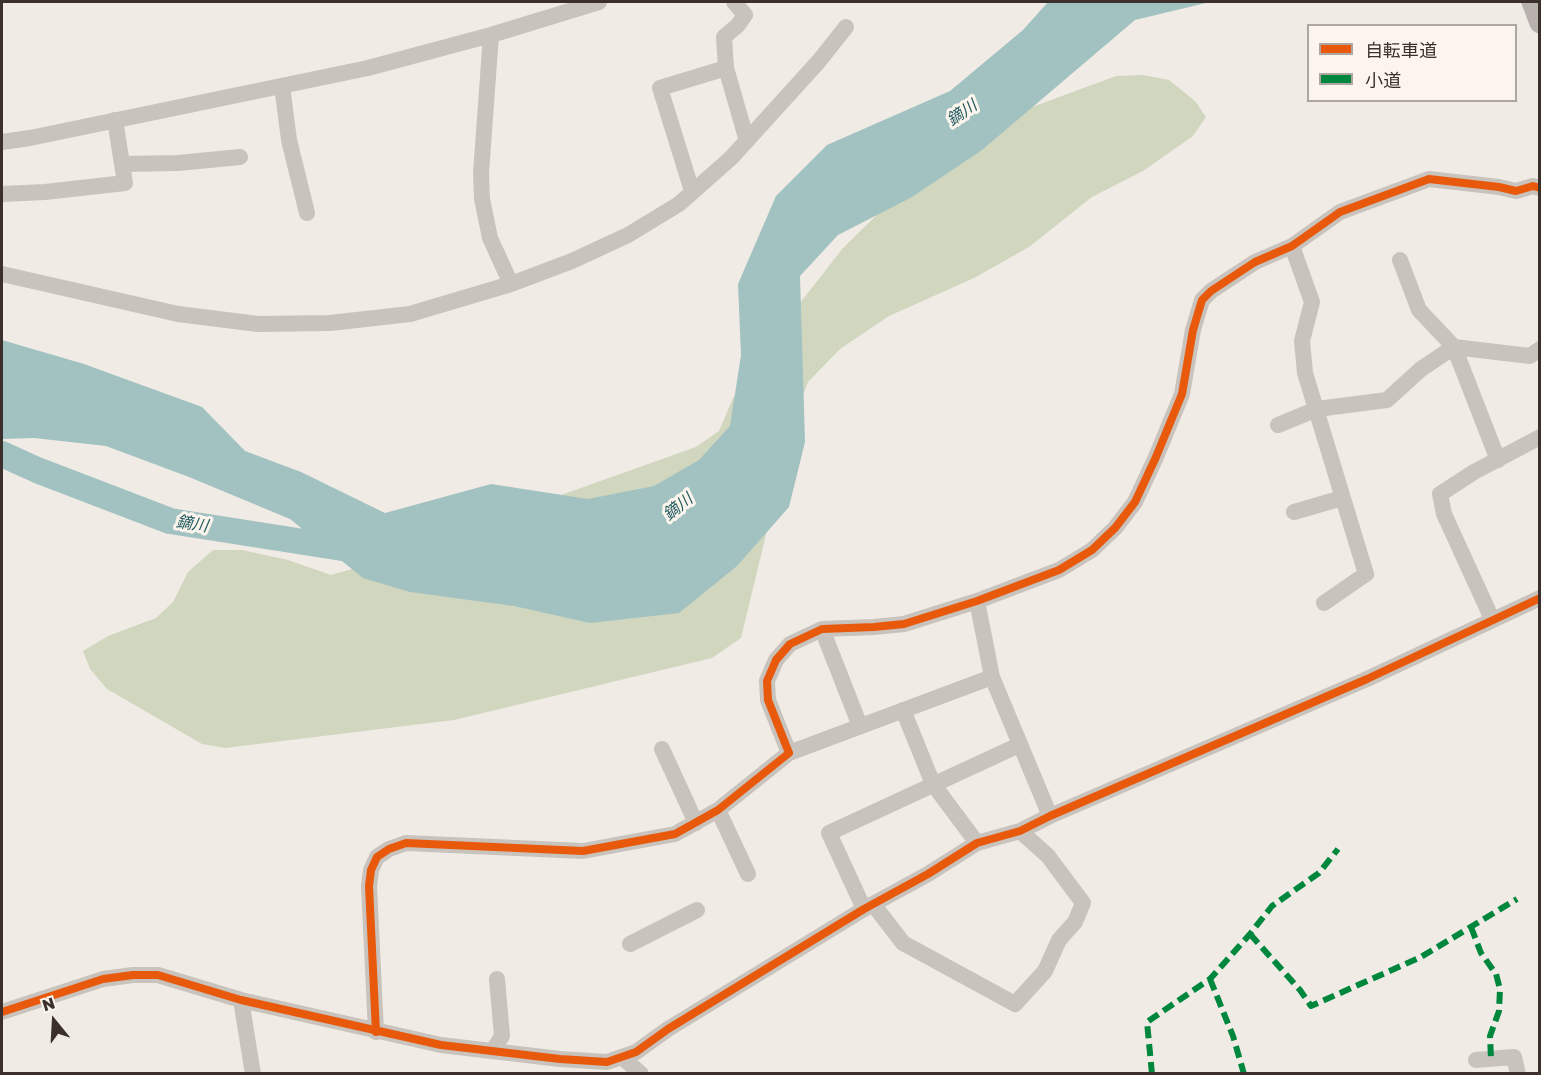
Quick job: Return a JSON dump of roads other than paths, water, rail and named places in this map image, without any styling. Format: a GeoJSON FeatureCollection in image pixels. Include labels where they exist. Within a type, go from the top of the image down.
{"type":"FeatureCollection","features":[{"type":"Feature","properties":{"kind":"main road"},"geometry":{"type":"LineString","coordinates":[[1532,2],[1539,23]]}},
{"type":"Feature","properties":{"kind":"street"},"geometry":{"type":"LineString","coordinates":[[2,142],[369,68],[491,35],[599,2]]}},
{"type":"Feature","properties":{"kind":"street"},"geometry":{"type":"LineString","coordinates":[[734,2],[745,15],[738,25],[724,37],[726,68],[747,141]]}},
{"type":"Feature","properties":{"kind":"street"},"geometry":{"type":"LineString","coordinates":[[2,274],[178,314],[258,324],[330,323],[410,314],[512,284],[572,261],[628,235],[679,204],[731,158],[819,61],[846,27]]}},
{"type":"Feature","properties":{"kind":"street"},"geometry":{"type":"LineString","coordinates":[[491,35],[481,173],[482,199],[490,238],[512,284]]}},
{"type":"Feature","properties":{"kind":"street"},"geometry":{"type":"LineString","coordinates":[[692,191],[660,88],[726,68]]}},
{"type":"Feature","properties":{"kind":"street"},"geometry":{"type":"LineString","coordinates":[[282,86],[289,140],[308,213]]}},
{"type":"Feature","properties":{"kind":"street"},"geometry":{"type":"LineString","coordinates":[[2,194],[45,192],[125,183],[115,120]]}},
{"type":"Feature","properties":{"kind":"street"},"geometry":{"type":"LineString","coordinates":[[122,164],[178,163],[240,157]]}},
{"type":"Feature","properties":{"kind":"street"},"geometry":{"type":"LineString","coordinates":[[789,753],[768,700],[767,681],[776,660],[790,644],[822,629],[904,624],[977,601],[1059,570],[1092,550],[1114,528],[1135,502],[1182,394],[1193,330],[1202,300],[1211,291],[1255,262],[1292,246],[1340,212],[1429,179],[1516,191],[1533,186],[1539,188]]}},
{"type":"Feature","properties":{"kind":"street"},"geometry":{"type":"LineString","coordinates":[[1292,246],[1312,302],[1302,341],[1305,373],[1366,573],[1324,603]]}},
{"type":"Feature","properties":{"kind":"street"},"geometry":{"type":"LineString","coordinates":[[1400,260],[1419,310],[1454,347],[1498,460]]}},
{"type":"Feature","properties":{"kind":"street"},"geometry":{"type":"LineString","coordinates":[[1278,425],[1317,410],[1388,400],[1421,369],[1454,347],[1530,356],[1539,349]]}},
{"type":"Feature","properties":{"kind":"street"},"geometry":{"type":"LineString","coordinates":[[1492,620],[1443,514],[1440,494],[1474,472],[1539,437]]}},
{"type":"Feature","properties":{"kind":"street"},"geometry":{"type":"LineString","coordinates":[[1294,512],[1342,498]]}},
{"type":"Feature","properties":{"kind":"street"},"geometry":{"type":"LineString","coordinates":[[2,1012],[104,979],[133,975],[158,975],[241,1000],[441,1046],[607,1062],[636,1052],[668,1029],[977,843],[1020,831],[1367,679],[1539,598]]}},
{"type":"Feature","properties":{"kind":"street"},"geometry":{"type":"LineString","coordinates":[[977,601],[992,677],[1050,816]]}},
{"type":"Feature","properties":{"kind":"street"},"geometry":{"type":"LineString","coordinates":[[822,629],[860,726]]}},
{"type":"Feature","properties":{"kind":"street"},"geometry":{"type":"LineString","coordinates":[[376,1032],[370,870],[377,856],[389,849],[406,843],[583,852],[675,834],[718,810],[789,753],[992,677]]}},
{"type":"Feature","properties":{"kind":"street"},"geometry":{"type":"LineString","coordinates":[[903,710],[933,784],[977,843]]}},
{"type":"Feature","properties":{"kind":"street"},"geometry":{"type":"LineString","coordinates":[[1019,745],[830,833],[868,907],[903,943],[1016,1004],[1045,972],[1059,940],[1075,922],[1083,903],[1048,856],[1020,831]]}},
{"type":"Feature","properties":{"kind":"street"},"geometry":{"type":"LineString","coordinates":[[662,749],[696,823]]}},
{"type":"Feature","properties":{"kind":"street"},"geometry":{"type":"LineString","coordinates":[[718,810],[748,874]]}},
{"type":"Feature","properties":{"kind":"street"},"geometry":{"type":"LineString","coordinates":[[630,944],[697,910]]}},
{"type":"Feature","properties":{"kind":"street"},"geometry":{"type":"LineString","coordinates":[[493,1050],[502,1036],[497,979]]}},
{"type":"Feature","properties":{"kind":"street"},"geometry":{"type":"LineString","coordinates":[[241,1000],[253,1074]]}},
{"type":"Feature","properties":{"kind":"street"},"geometry":{"type":"LineString","coordinates":[[622,1057],[641,1074]]}},
{"type":"Feature","properties":{"kind":"street"},"geometry":{"type":"LineString","coordinates":[[1476,1060],[1514,1057],[1518,1074]]}},
{"type":"Feature","properties":{"kind":"water"},"geometry":{"type":"Polygon","coordinates":[[[1048,2],[1210,2],[1135,20],[982,150],[912,197],[838,235],[800,276],[805,442],[789,507],[737,566],[679,613],[590,623],[514,606],[410,592],[363,578],[290,519],[189,477],[106,446],[34,438],[2,439],[2,340],[84,364],[202,407],[245,451],[301,472],[385,513],[491,484],[588,499],[654,486],[699,460],[730,426],[741,355],[738,284],[776,196],[827,145],[950,91],[1023,30],[1048,2]]]}},
{"type":"Feature","properties":{"kind":"waterway","name":"鏑川"},"geometry":{"type":"LineString","coordinates":[[2,454],[37,470],[170,521],[355,550]]}}]}
